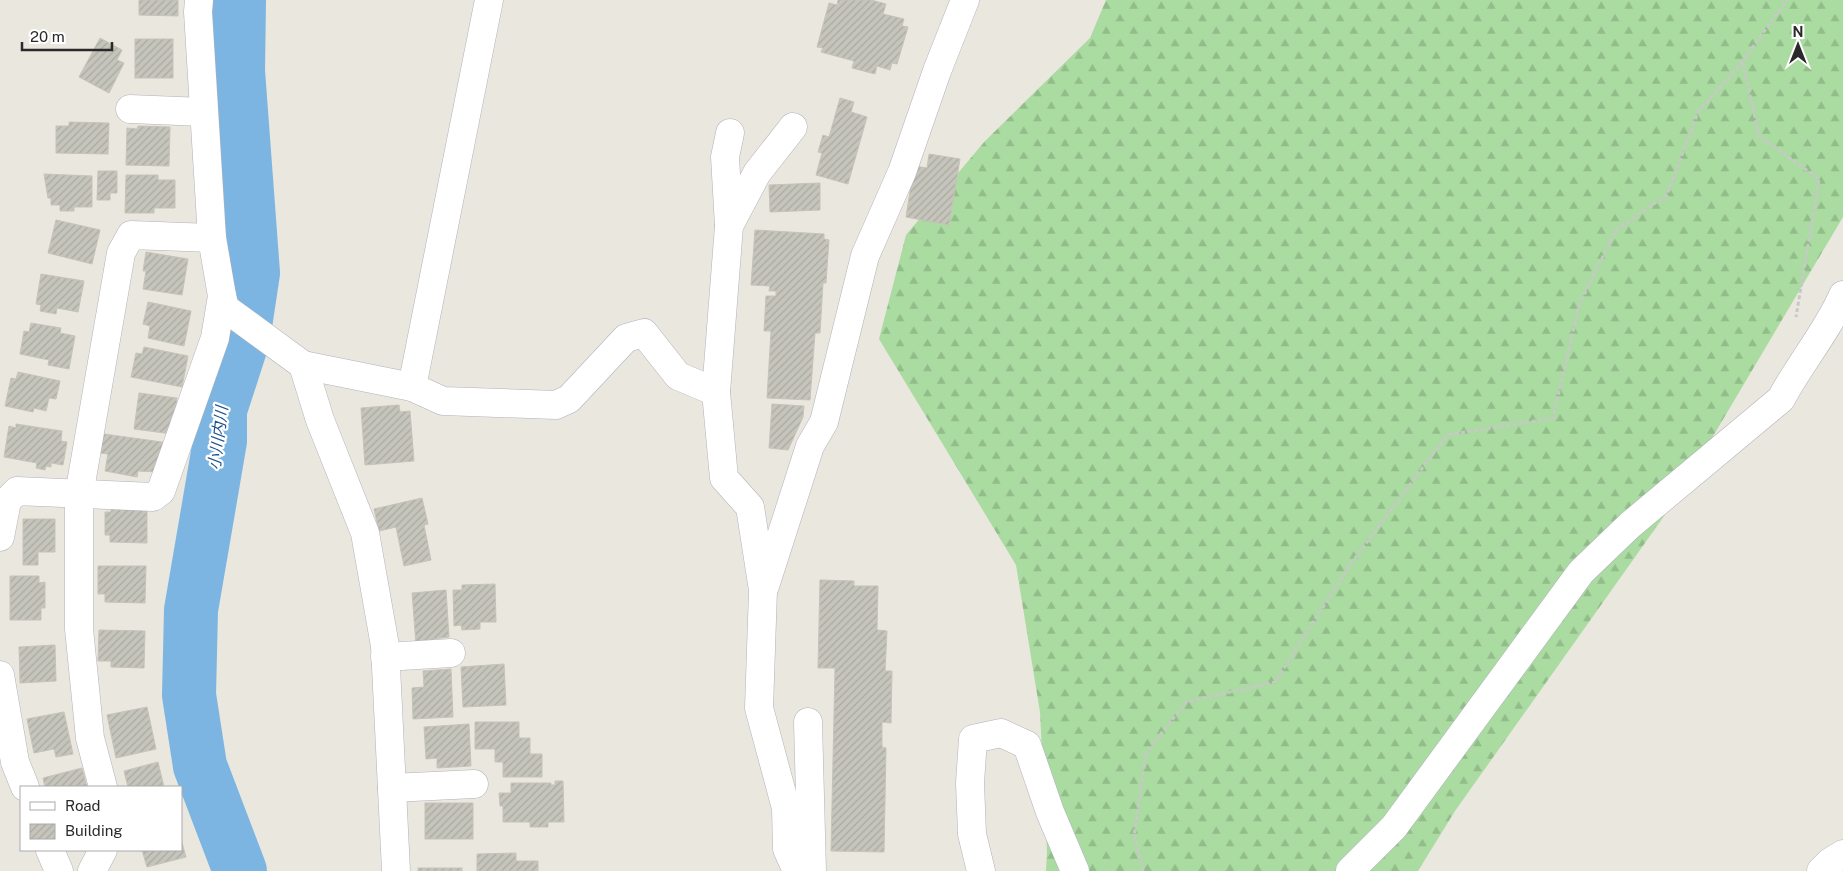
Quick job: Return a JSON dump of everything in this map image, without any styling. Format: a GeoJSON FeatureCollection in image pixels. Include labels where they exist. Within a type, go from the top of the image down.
{"type":"FeatureCollection","features":[{"type":"Feature","properties":{"kind":"street"},"geometry":{"type":"LineString","coordinates":[[0,538],[4,494],[17,491],[153,497],[161,491],[215,338],[223,302],[212,238],[198,12],[199,0]]}},
{"type":"Feature","properties":{"kind":"street"},"geometry":{"type":"LineString","coordinates":[[412,387],[489,0]]}},
{"type":"Feature","properties":{"kind":"street"},"geometry":{"type":"LineString","coordinates":[[763,590],[810,446],[824,422],[864,256],[902,172],[937,71],[966,0]]}},
{"type":"Feature","properties":{"kind":"street"},"geometry":{"type":"LineString","coordinates":[[130,109],[204,112]]}},
{"type":"Feature","properties":{"kind":"street"},"geometry":{"type":"LineString","coordinates":[[729,226],[757,173],[793,127]]}},
{"type":"Feature","properties":{"kind":"street"},"geometry":{"type":"LineString","coordinates":[[730,133],[725,157],[729,226],[716,392],[724,478],[750,507],[763,590],[759,708],[786,808],[787,849],[797,871]]}},
{"type":"Feature","properties":{"kind":"street"},"geometry":{"type":"LineString","coordinates":[[104,786],[90,738],[79,629],[79,495],[121,252],[131,236],[212,238]]}},
{"type":"Feature","properties":{"kind":"street"},"geometry":{"type":"LineString","coordinates":[[1350,871],[1394,826],[1581,572],[1630,526],[1781,399],[1794,375],[1834,316],[1843,295]]}},
{"type":"Feature","properties":{"kind":"street"},"geometry":{"type":"LineString","coordinates":[[223,302],[294,359],[412,387],[443,401],[556,405],[569,399],[626,338],[644,333],[678,376],[716,392]]}},
{"type":"Feature","properties":{"kind":"street"},"geometry":{"type":"LineString","coordinates":[[294,359],[365,532],[385,657],[396,871]]}},
{"type":"Feature","properties":{"kind":"street"},"geometry":{"type":"LineString","coordinates":[[385,657],[451,653]]}},
{"type":"Feature","properties":{"kind":"street"},"geometry":{"type":"LineString","coordinates":[[0,675],[14,762],[25,786]]}},
{"type":"Feature","properties":{"kind":"street"},"geometry":{"type":"LineString","coordinates":[[808,722],[812,871]]}},
{"type":"Feature","properties":{"kind":"street"},"geometry":{"type":"LineString","coordinates":[[981,871],[972,834],[970,783],[973,739],[1001,733],[1027,745],[1050,812],[1074,871]]}},
{"type":"Feature","properties":{"kind":"street"},"geometry":{"type":"LineString","coordinates":[[392,788],[474,784]]}},
{"type":"Feature","properties":{"kind":"street"},"geometry":{"type":"LineString","coordinates":[[50,851],[59,871]]}},
{"type":"Feature","properties":{"kind":"street"},"geometry":{"type":"LineString","coordinates":[[92,871],[102,851]]}},
{"type":"Feature","properties":{"kind":"street"},"geometry":{"type":"LineString","coordinates":[[1822,871],[1830,862],[1843,854]]}},
{"type":"Feature","properties":{"kind":"path"},"geometry":{"type":"LineString","coordinates":[[1143,871],[1134,836],[1146,753],[1186,702],[1275,682],[1350,565],[1446,435],[1553,418],[1579,305],[1616,230],[1668,195],[1698,112],[1742,62],[1787,0]]}},
{"type":"Feature","properties":{"kind":"path"},"geometry":{"type":"LineString","coordinates":[[1742,62],[1759,136],[1819,179],[1796,322]]}},
{"type":"Feature","properties":{"kind":"green space"},"geometry":{"type":"Polygon","coordinates":[[[1106,0],[1843,0],[1843,217],[1674,502],[1455,811],[1418,871],[1046,871],[1047,851],[1040,712],[1016,565],[879,339],[906,235],[985,141],[1090,38],[1106,0]]]}},
{"type":"Feature","properties":{"kind":"building"},"geometry":{"type":"Polygon","coordinates":[[[139,0],[178,0],[178,16],[139,15],[139,0]]]}},
{"type":"Feature","properties":{"kind":"building"},"geometry":{"type":"Polygon","coordinates":[[[838,0],[871,0],[886,4],[883,14],[904,19],[902,26],[908,27],[897,64],[892,63],[890,70],[877,66],[875,74],[852,68],[854,61],[821,52],[823,48],[817,47],[829,3],[837,5],[838,0]]]}},
{"type":"Feature","properties":{"kind":"building"},"geometry":{"type":"Polygon","coordinates":[[[100,38],[122,50],[117,60],[124,63],[109,93],[79,77],[100,38]]]}},
{"type":"Feature","properties":{"kind":"building"},"geometry":{"type":"Polygon","coordinates":[[[135,39],[173,39],[173,78],[135,78],[135,39]]]}},
{"type":"Feature","properties":{"kind":"building"},"geometry":{"type":"Polygon","coordinates":[[[840,98],[854,102],[851,112],[867,117],[848,184],[816,175],[822,153],[818,152],[823,135],[829,137],[840,98]]]}},
{"type":"Feature","properties":{"kind":"building"},"geometry":{"type":"Polygon","coordinates":[[[69,122],[109,123],[108,154],[56,153],[56,126],[69,126],[69,122]]]}},
{"type":"Feature","properties":{"kind":"building"},"geometry":{"type":"Polygon","coordinates":[[[138,126],[170,127],[169,166],[126,165],[127,128],[137,129],[138,126]]]}},
{"type":"Feature","properties":{"kind":"building"},"geometry":{"type":"Polygon","coordinates":[[[929,154],[960,159],[949,225],[906,217],[914,166],[927,168],[929,154]]]}},
{"type":"Feature","properties":{"kind":"building"},"geometry":{"type":"Polygon","coordinates":[[[98,171],[117,171],[117,193],[110,193],[110,200],[97,200],[98,171]]]}},
{"type":"Feature","properties":{"kind":"building"},"geometry":{"type":"Polygon","coordinates":[[[44,174],[92,176],[92,207],[74,207],[74,211],[60,211],[60,205],[51,205],[51,198],[48,198],[44,174]]]}},
{"type":"Feature","properties":{"kind":"building"},"geometry":{"type":"Polygon","coordinates":[[[126,175],[158,175],[158,180],[175,180],[175,208],[154,208],[154,213],[125,213],[126,175]]]}},
{"type":"Feature","properties":{"kind":"building"},"geometry":{"type":"Polygon","coordinates":[[[820,183],[820,210],[770,212],[769,185],[820,183]]]}},
{"type":"Feature","properties":{"kind":"building"},"geometry":{"type":"Polygon","coordinates":[[[56,220],[100,230],[92,264],[48,253],[56,220]]]}},
{"type":"Feature","properties":{"kind":"building"},"geometry":{"type":"Polygon","coordinates":[[[755,230],[824,234],[824,239],[829,240],[826,283],[823,283],[820,333],[815,333],[810,400],[767,398],[771,331],[764,331],[766,296],[776,296],[776,291],[769,291],[770,286],[751,285],[755,230]]]}},
{"type":"Feature","properties":{"kind":"building"},"geometry":{"type":"Polygon","coordinates":[[[146,252],[188,259],[182,295],[143,289],[146,271],[143,271],[146,252]]]}},
{"type":"Feature","properties":{"kind":"building"},"geometry":{"type":"Polygon","coordinates":[[[41,274],[84,281],[78,312],[57,308],[56,314],[40,311],[41,305],[36,304],[41,274]]]}},
{"type":"Feature","properties":{"kind":"building"},"geometry":{"type":"Polygon","coordinates":[[[148,302],[191,311],[184,346],[148,338],[150,326],[143,324],[148,302]]]}},
{"type":"Feature","properties":{"kind":"building"},"geometry":{"type":"Polygon","coordinates":[[[31,323],[61,328],[60,333],[75,336],[69,369],[48,365],[49,360],[20,354],[24,331],[29,332],[31,323]]]}},
{"type":"Feature","properties":{"kind":"building"},"geometry":{"type":"Polygon","coordinates":[[[144,347],[188,356],[182,387],[131,377],[136,353],[142,354],[144,347]]]}},
{"type":"Feature","properties":{"kind":"building"},"geometry":{"type":"Polygon","coordinates":[[[18,372],[60,381],[56,399],[49,398],[46,411],[34,408],[33,412],[5,406],[11,378],[16,379],[18,372]]]}},
{"type":"Feature","properties":{"kind":"building"},"geometry":{"type":"Polygon","coordinates":[[[139,393],[177,398],[172,434],[134,429],[139,393]]]}},
{"type":"Feature","properties":{"kind":"building"},"geometry":{"type":"Polygon","coordinates":[[[772,404],[804,406],[803,417],[788,450],[769,448],[772,404]]]}},
{"type":"Feature","properties":{"kind":"building"},"geometry":{"type":"Polygon","coordinates":[[[399,405],[400,412],[410,411],[414,461],[365,465],[361,408],[399,405]]]}},
{"type":"Feature","properties":{"kind":"building"},"geometry":{"type":"Polygon","coordinates":[[[16,424],[62,431],[61,441],[67,442],[63,465],[51,463],[51,467],[46,466],[45,470],[36,468],[37,463],[4,457],[9,426],[16,428],[16,424]]]}},
{"type":"Feature","properties":{"kind":"building"},"geometry":{"type":"Polygon","coordinates":[[[104,434],[169,443],[158,472],[138,471],[137,477],[105,471],[108,454],[100,453],[104,434]]]}},
{"type":"Feature","properties":{"kind":"building"},"geometry":{"type":"Polygon","coordinates":[[[422,498],[428,524],[424,525],[431,560],[404,566],[396,527],[379,531],[374,509],[422,498]]]}},
{"type":"Feature","properties":{"kind":"building"},"geometry":{"type":"Polygon","coordinates":[[[111,508],[147,509],[147,543],[110,542],[110,535],[105,535],[105,512],[111,512],[111,508]]]}},
{"type":"Feature","properties":{"kind":"building"},"geometry":{"type":"Polygon","coordinates":[[[23,519],[55,519],[55,552],[38,552],[38,565],[23,565],[23,519]]]}},
{"type":"Feature","properties":{"kind":"building"},"geometry":{"type":"Polygon","coordinates":[[[98,566],[146,566],[145,603],[105,602],[105,594],[98,594],[98,566]]]}},
{"type":"Feature","properties":{"kind":"building"},"geometry":{"type":"Polygon","coordinates":[[[10,576],[39,576],[39,583],[45,582],[45,608],[41,608],[41,620],[10,620],[10,576]]]}},
{"type":"Feature","properties":{"kind":"building"},"geometry":{"type":"Polygon","coordinates":[[[820,580],[854,581],[854,586],[878,586],[877,630],[887,631],[885,671],[892,671],[891,723],[882,722],[882,747],[886,748],[884,852],[831,851],[835,668],[818,668],[820,580]]]}},
{"type":"Feature","properties":{"kind":"building"},"geometry":{"type":"Polygon","coordinates":[[[495,584],[496,622],[480,622],[480,629],[462,630],[461,625],[454,626],[453,590],[462,590],[462,585],[495,584]]]}},
{"type":"Feature","properties":{"kind":"building"},"geometry":{"type":"Polygon","coordinates":[[[446,590],[449,637],[433,639],[433,643],[416,644],[412,593],[446,590]]]}},
{"type":"Feature","properties":{"kind":"building"},"geometry":{"type":"Polygon","coordinates":[[[99,630],[145,631],[144,668],[111,667],[111,661],[98,661],[99,630]]]}},
{"type":"Feature","properties":{"kind":"building"},"geometry":{"type":"Polygon","coordinates":[[[55,645],[56,681],[20,683],[19,647],[55,645]]]}},
{"type":"Feature","properties":{"kind":"building"},"geometry":{"type":"Polygon","coordinates":[[[504,664],[506,705],[463,707],[461,667],[504,664]]]}},
{"type":"Feature","properties":{"kind":"building"},"geometry":{"type":"Polygon","coordinates":[[[451,669],[453,717],[413,719],[412,688],[424,687],[423,671],[451,669]]]}},
{"type":"Feature","properties":{"kind":"building"},"geometry":{"type":"Polygon","coordinates":[[[147,707],[156,749],[116,758],[107,715],[147,707]]]}},
{"type":"Feature","properties":{"kind":"building"},"geometry":{"type":"Polygon","coordinates":[[[64,712],[73,754],[56,757],[54,749],[34,753],[27,719],[64,712]]]}},
{"type":"Feature","properties":{"kind":"building"},"geometry":{"type":"Polygon","coordinates":[[[475,722],[519,722],[519,738],[530,738],[530,754],[542,754],[542,777],[503,777],[503,762],[495,762],[495,749],[475,749],[475,722]]]}},
{"type":"Feature","properties":{"kind":"building"},"geometry":{"type":"Polygon","coordinates":[[[469,724],[471,766],[437,768],[437,758],[426,759],[424,727],[469,724]]]}},
{"type":"Feature","properties":{"kind":"building"},"geometry":{"type":"Polygon","coordinates":[[[158,762],[164,786],[128,786],[124,771],[158,762]]]}},
{"type":"Feature","properties":{"kind":"building"},"geometry":{"type":"Polygon","coordinates":[[[82,768],[87,786],[45,786],[43,778],[82,768]]]}},
{"type":"Feature","properties":{"kind":"building"},"geometry":{"type":"Polygon","coordinates":[[[555,781],[563,781],[564,822],[548,822],[548,827],[530,827],[530,822],[503,822],[503,806],[500,806],[499,793],[511,793],[511,783],[551,783],[551,785],[555,785],[555,781]]]}},
{"type":"Feature","properties":{"kind":"building"},"geometry":{"type":"Polygon","coordinates":[[[425,803],[473,803],[473,839],[425,839],[425,803]]]}},
{"type":"Feature","properties":{"kind":"building"},"geometry":{"type":"Polygon","coordinates":[[[182,843],[186,857],[147,867],[142,851],[182,851],[182,843]]]}},
{"type":"Feature","properties":{"kind":"building"},"geometry":{"type":"Polygon","coordinates":[[[516,853],[516,861],[538,861],[538,871],[477,871],[477,854],[516,853]]]}},
{"type":"Feature","properties":{"kind":"building"},"geometry":{"type":"Polygon","coordinates":[[[418,868],[462,868],[462,871],[418,871],[418,868]]]}},
{"type":"Feature","properties":{"kind":"waterway","name":"小川内川"},"geometry":{"type":"LineString","coordinates":[[239,0],[238,71],[253,273],[243,339],[220,410],[220,441],[191,610],[189,695],[200,766],[240,871]]}}]}
